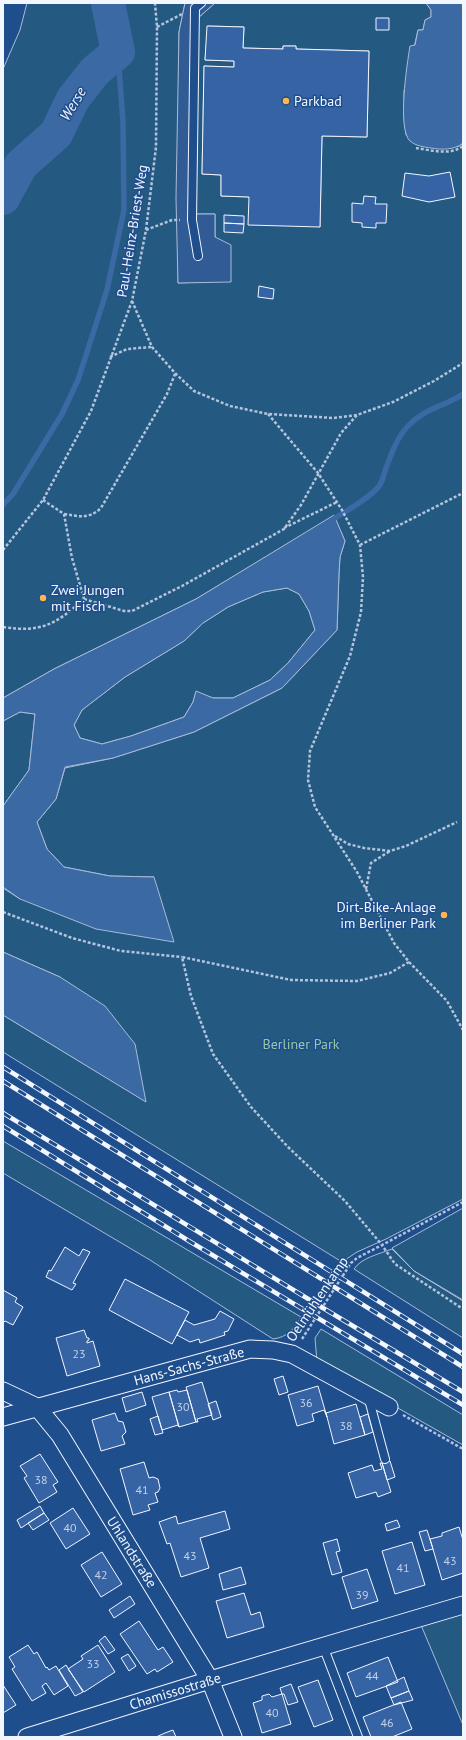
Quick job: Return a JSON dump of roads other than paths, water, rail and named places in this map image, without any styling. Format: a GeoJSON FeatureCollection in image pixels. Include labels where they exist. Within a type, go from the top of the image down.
{"type":"FeatureCollection","features":[{"type":"Feature","properties":{"kind":"street","name":"Hans-Sachs-Straße"},"geometry":{"type":"LineString","coordinates":[[3,1417],[250,1349],[274,1350],[292,1354],[389,1407]]}},
{"type":"Feature","properties":{"kind":"street","name":"Uhlandstraße"},"geometry":{"type":"LineString","coordinates":[[3,1391],[37,1407],[60,1435],[210,1680],[233,1737]]}},
{"type":"Feature","properties":{"kind":"street","name":"Chamissostraße"},"geometry":{"type":"LineString","coordinates":[[27,1737],[210,1680],[463,1605]]}},
{"type":"Feature","properties":{"kind":"lane"},"geometry":{"type":"LineString","coordinates":[[198,5],[192,220],[198,256]]}},
{"type":"Feature","properties":{"kind":"lane"},"geometry":{"type":"LineString","coordinates":[[367,1395],[385,1459]]}},
{"type":"Feature","properties":{"kind":"lane"},"geometry":{"type":"LineString","coordinates":[[323,1646],[358,1737]]}},
{"type":"Feature","properties":{"kind":"waterway","name":"Werse"},"geometry":{"type":"LineString","coordinates":[[3,198],[21,165],[56,134],[73,99],[95,71],[118,52],[108,3]]}},
{"type":"Feature","properties":{"kind":"waterway"},"geometry":{"type":"LineString","coordinates":[[3,505],[13,494],[62,414],[78,380],[107,290],[124,210],[123,122],[118,55]]}},
{"type":"Feature","properties":{"kind":"waterway"},"geometry":{"type":"LineString","coordinates":[[335,518],[365,499],[380,485],[397,442],[407,427],[420,416],[463,394]]}},
{"type":"Feature","properties":{"kind":"railway"},"geometry":{"type":"LineString","coordinates":[[3,1067],[463,1354]]}},
{"type":"Feature","properties":{"kind":"railway"},"geometry":{"type":"LineString","coordinates":[[3,1081],[463,1367]]}},
{"type":"Feature","properties":{"kind":"railway"},"geometry":{"type":"LineString","coordinates":[[3,1113],[463,1392]]}},
{"type":"Feature","properties":{"kind":"railway"},"geometry":{"type":"LineString","coordinates":[[3,1126],[189,1241],[463,1405]]}},
{"type":"Feature","properties":{"kind":"place","name":"Parkbad"},"geometry":{"type":"Point","coordinates":[286,101]}},
{"type":"Feature","properties":{"kind":"place","name":"Zwei Jungen mit Fisch"},"geometry":{"type":"Point","coordinates":[43,598]}},
{"type":"Feature","properties":{"kind":"place","name":"Dirt-Bike-Anlage im Berliner Park"},"geometry":{"type":"Point","coordinates":[444,915]}},
{"type":"Feature","properties":{"kind":"park label","name":"Berliner Park"},"geometry":{"type":"Point","coordinates":[301,1044]}}]}
